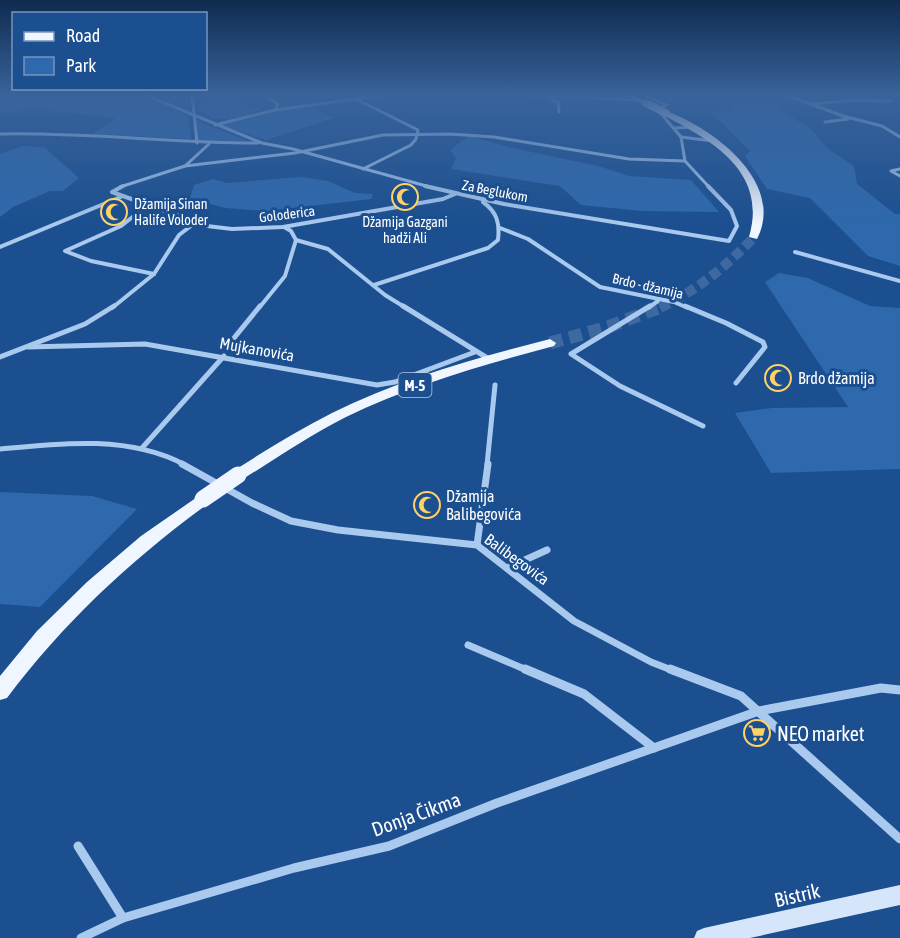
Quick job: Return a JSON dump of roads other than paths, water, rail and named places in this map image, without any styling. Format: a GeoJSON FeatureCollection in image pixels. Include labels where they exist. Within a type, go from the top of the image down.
{"type":"FeatureCollection","features":[{"type":"Feature","properties":{"kind":"main road"},"geometry":{"type":"LineString","coordinates":[[708,138],[738,164],[754,188],[760,205],[754,237]]}},
{"type":"Feature","properties":{"kind":"main road","name":"M-5"},"geometry":{"type":"LineString","coordinates":[[0,692],[83,595],[165,525],[238,475],[318,426],[353,408],[490,360],[550,343]]}},
{"type":"Feature","properties":{"kind":"main road","name":"Bistrik"},"geometry":{"type":"LineString","coordinates":[[704,938],[900,895]]}},
{"type":"Feature","properties":{"kind":"street"},"geometry":{"type":"LineString","coordinates":[[108,138],[196,144],[262,142]]}},
{"type":"Feature","properties":{"kind":"street"},"geometry":{"type":"LineString","coordinates":[[196,138],[196,144]]}},
{"type":"Feature","properties":{"kind":"street"},"geometry":{"type":"LineString","coordinates":[[250,138],[262,142]]}},
{"type":"Feature","properties":{"kind":"street"},"geometry":{"type":"LineString","coordinates":[[123,196],[112,192],[122,186],[185,166],[303,152],[370,138]]}},
{"type":"Feature","properties":{"kind":"street"},"geometry":{"type":"LineString","coordinates":[[363,169],[401,152],[411,145],[416,138]]}},
{"type":"Feature","properties":{"kind":"street"},"geometry":{"type":"LineString","coordinates":[[496,138],[629,159],[685,161],[681,138]]}},
{"type":"Feature","properties":{"kind":"street"},"geometry":{"type":"LineString","coordinates":[[687,138],[713,141]]}},
{"type":"Feature","properties":{"kind":"street","name":"Za Beglukom"},"geometry":{"type":"LineString","coordinates":[[262,142],[480,200],[729,241],[737,226],[731,210],[685,161]]}},
{"type":"Feature","properties":{"kind":"street"},"geometry":{"type":"LineString","coordinates":[[185,166],[209,144]]}},
{"type":"Feature","properties":{"kind":"street"},"geometry":{"type":"LineString","coordinates":[[900,169],[891,171],[900,176]]}},
{"type":"Feature","properties":{"kind":"street","name":"Goloderica"},"geometry":{"type":"LineString","coordinates":[[123,196],[196,222],[232,229],[283,227],[443,199],[455,194]]}},
{"type":"Feature","properties":{"kind":"street"},"geometry":{"type":"LineString","coordinates":[[0,248],[123,196]]}},
{"type":"Feature","properties":{"kind":"street"},"geometry":{"type":"LineString","coordinates":[[374,285],[488,248],[498,240],[500,228],[494,208],[480,200]]}},
{"type":"Feature","properties":{"kind":"street"},"geometry":{"type":"LineString","coordinates":[[148,205],[121,226],[65,251],[92,261],[154,274]]}},
{"type":"Feature","properties":{"kind":"street"},"geometry":{"type":"LineString","coordinates":[[0,357],[85,324],[115,306],[154,274],[179,236],[196,222]]}},
{"type":"Feature","properties":{"kind":"street"},"geometry":{"type":"LineString","coordinates":[[283,227],[291,231],[296,240],[328,249],[374,285],[490,360]]}},
{"type":"Feature","properties":{"kind":"street","name":"Brdo - džamija"},"geometry":{"type":"LineString","coordinates":[[500,228],[528,239],[600,287],[686,306],[763,342],[765,347],[736,383]]}},
{"type":"Feature","properties":{"kind":"street"},"geometry":{"type":"LineString","coordinates":[[234,338],[285,276],[296,240]]}},
{"type":"Feature","properties":{"kind":"street"},"geometry":{"type":"LineString","coordinates":[[795,252],[900,281]]}},
{"type":"Feature","properties":{"kind":"street"},"geometry":{"type":"LineString","coordinates":[[658,301],[571,354],[620,386],[703,426]]}},
{"type":"Feature","properties":{"kind":"street","name":"Mujkanovića"},"geometry":{"type":"LineString","coordinates":[[28,347],[146,344],[224,356],[377,385],[395,382],[476,352]]}},
{"type":"Feature","properties":{"kind":"street"},"geometry":{"type":"LineString","coordinates":[[142,448],[224,356]]}},
{"type":"Feature","properties":{"kind":"street"},"geometry":{"type":"LineString","coordinates":[[477,545],[494,414],[495,386]]}},
{"type":"Feature","properties":{"kind":"street","name":"Balibegovića"},"geometry":{"type":"LineString","coordinates":[[0,449],[92,444],[142,448],[168,456],[252,503],[291,521],[338,530],[477,545],[574,621],[651,662],[741,696],[900,839]]}},
{"type":"Feature","properties":{"kind":"street"},"geometry":{"type":"LineString","coordinates":[[507,568],[547,550]]}},
{"type":"Feature","properties":{"kind":"street"},"geometry":{"type":"LineString","coordinates":[[468,645],[584,694],[654,748]]}},
{"type":"Feature","properties":{"kind":"street","name":"Donja Čikma"},"geometry":{"type":"LineString","coordinates":[[81,938],[123,918],[294,868],[389,846],[496,803],[759,711],[880,688],[900,690]]}},
{"type":"Feature","properties":{"kind":"street"},"geometry":{"type":"LineString","coordinates":[[78,846],[123,918]]}},
{"type":"Feature","properties":{"kind":"tunnel"},"geometry":{"type":"LineString","coordinates":[[660,308],[686,294],[710,277],[754,237]]}},
{"type":"Feature","properties":{"kind":"tunnel"},"geometry":{"type":"LineString","coordinates":[[550,343],[608,327],[663,306]]}},
{"type":"Feature","properties":{"kind":"place","name":"Džamija Gazgani hadži Ali"},"geometry":{"type":"Point","coordinates":[405,197]}},
{"type":"Feature","properties":{"kind":"place","name":"Džamija Sinan Halife Voloder"},"geometry":{"type":"Point","coordinates":[114,212]}},
{"type":"Feature","properties":{"kind":"place","name":"Brdo džamija"},"geometry":{"type":"Point","coordinates":[778,378]}},
{"type":"Feature","properties":{"kind":"place","name":"Džamija Balibegovića"},"geometry":{"type":"Point","coordinates":[427,505]}},
{"type":"Feature","properties":{"kind":"place","name":"NEO market"},"geometry":{"type":"Point","coordinates":[757,733]}}]}
